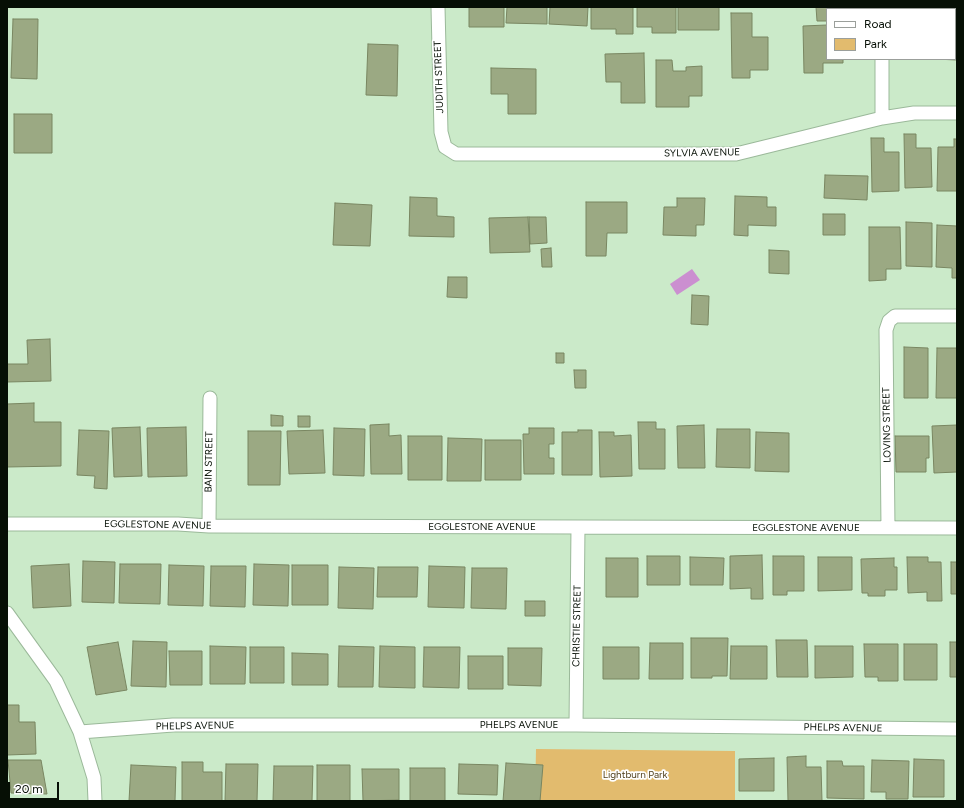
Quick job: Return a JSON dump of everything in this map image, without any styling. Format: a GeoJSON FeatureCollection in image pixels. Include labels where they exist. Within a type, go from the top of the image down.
{"type":"FeatureCollection","features":[{"type":"Feature","properties":{"kind":"street","name":"JUDITH STREET"},"geometry":{"type":"LineString","coordinates":[[438,7],[441,132],[445,147]]}},
{"type":"Feature","properties":{"kind":"street"},"geometry":{"type":"LineString","coordinates":[[882,60],[882,118]]}},
{"type":"Feature","properties":{"kind":"street","name":"SYLVIA AVENUE"},"geometry":{"type":"LineString","coordinates":[[445,147],[456,154],[736,154],[882,118],[914,113],[957,113]]}},
{"type":"Feature","properties":{"kind":"street","name":"LOVING STREET"},"geometry":{"type":"LineString","coordinates":[[888,528],[886,330],[889,321],[895,316],[957,316]]}},
{"type":"Feature","properties":{"kind":"street","name":"BAIN STREET"},"geometry":{"type":"LineString","coordinates":[[209,526],[210,398]]}},
{"type":"Feature","properties":{"kind":"street","name":"EGGLESTONE AVENUE"},"geometry":{"type":"LineString","coordinates":[[7,524],[957,528]]}},
{"type":"Feature","properties":{"kind":"street","name":"CHRISTIE STREET"},"geometry":{"type":"LineString","coordinates":[[576,725],[578,527]]}},
{"type":"Feature","properties":{"kind":"street"},"geometry":{"type":"LineString","coordinates":[[7,613],[56,681],[80,732],[94,778],[95,801]]}},
{"type":"Feature","properties":{"kind":"street","name":"PHELPS AVENUE"},"geometry":{"type":"LineString","coordinates":[[80,732],[173,725],[576,725],[957,729]]}},
{"type":"Feature","properties":{"kind":"green space","name":"Lightburn Park"},"geometry":{"type":"Polygon","coordinates":[[[536,749],[735,751],[735,801],[535,801],[536,749]]]}},
{"type":"Feature","properties":{"kind":"shaded area"},"geometry":{"type":"Polygon","coordinates":[[[692,269],[700,280],[677,295],[670,284],[692,269]]]}},
{"type":"Feature","properties":{"kind":"building"},"geometry":{"type":"Polygon","coordinates":[[[469,7],[504,7],[504,27],[469,27],[469,7]]]}},
{"type":"Feature","properties":{"kind":"building"},"geometry":{"type":"Polygon","coordinates":[[[507,7],[547,7],[547,24],[506,23],[507,7]]]}},
{"type":"Feature","properties":{"kind":"building"},"geometry":{"type":"Polygon","coordinates":[[[550,7],[588,7],[587,26],[549,24],[550,7]]]}},
{"type":"Feature","properties":{"kind":"building"},"geometry":{"type":"Polygon","coordinates":[[[591,7],[633,7],[633,34],[616,34],[616,29],[591,29],[591,7]]]}},
{"type":"Feature","properties":{"kind":"building"},"geometry":{"type":"Polygon","coordinates":[[[637,7],[676,7],[676,33],[652,33],[652,27],[637,27],[637,7]]]}},
{"type":"Feature","properties":{"kind":"building"},"geometry":{"type":"Polygon","coordinates":[[[678,7],[719,7],[719,30],[678,30],[678,7]]]}},
{"type":"Feature","properties":{"kind":"building"},"geometry":{"type":"Polygon","coordinates":[[[816,7],[848,7],[826,8],[826,21],[817,21],[816,7]]]}},
{"type":"Feature","properties":{"kind":"building"},"geometry":{"type":"Polygon","coordinates":[[[731,13],[752,13],[752,37],[768,37],[768,70],[750,70],[750,78],[732,78],[731,13]]]}},
{"type":"Feature","properties":{"kind":"building"},"geometry":{"type":"Polygon","coordinates":[[[13,19],[38,19],[37,79],[11,78],[13,19]]]}},
{"type":"Feature","properties":{"kind":"building"},"geometry":{"type":"Polygon","coordinates":[[[956,20],[957,20],[956,60],[956,20]]]}},
{"type":"Feature","properties":{"kind":"building"},"geometry":{"type":"Polygon","coordinates":[[[826,25],[826,60],[843,60],[843,63],[823,63],[823,73],[804,73],[803,26],[826,25]]]}},
{"type":"Feature","properties":{"kind":"building"},"geometry":{"type":"Polygon","coordinates":[[[368,44],[398,45],[397,96],[366,95],[368,44]]]}},
{"type":"Feature","properties":{"kind":"building"},"geometry":{"type":"Polygon","coordinates":[[[644,53],[645,103],[621,103],[621,82],[606,82],[605,54],[644,53]]]}},
{"type":"Feature","properties":{"kind":"building"},"geometry":{"type":"Polygon","coordinates":[[[656,60],[672,60],[673,71],[686,71],[686,67],[702,66],[702,96],[689,96],[689,107],[656,107],[656,60]]]}},
{"type":"Feature","properties":{"kind":"building"},"geometry":{"type":"Polygon","coordinates":[[[491,68],[536,69],[536,114],[508,114],[508,94],[491,94],[491,68]]]}},
{"type":"Feature","properties":{"kind":"building"},"geometry":{"type":"Polygon","coordinates":[[[14,114],[52,114],[52,153],[14,153],[14,114]]]}},
{"type":"Feature","properties":{"kind":"building"},"geometry":{"type":"Polygon","coordinates":[[[904,134],[916,134],[916,148],[931,148],[932,187],[905,188],[904,134]]]}},
{"type":"Feature","properties":{"kind":"building"},"geometry":{"type":"Polygon","coordinates":[[[871,138],[884,138],[884,152],[899,152],[899,191],[872,192],[871,138]]]}},
{"type":"Feature","properties":{"kind":"building"},"geometry":{"type":"Polygon","coordinates":[[[954,139],[957,139],[957,191],[937,191],[938,147],[954,147],[954,139]]]}},
{"type":"Feature","properties":{"kind":"building"},"geometry":{"type":"Polygon","coordinates":[[[825,175],[868,176],[867,200],[824,198],[825,175]]]}},
{"type":"Feature","properties":{"kind":"building"},"geometry":{"type":"Polygon","coordinates":[[[735,196],[767,197],[767,207],[776,207],[776,226],[748,225],[748,236],[734,235],[735,196]]]}},
{"type":"Feature","properties":{"kind":"building"},"geometry":{"type":"Polygon","coordinates":[[[410,197],[437,198],[437,216],[454,217],[454,237],[409,236],[410,197]]]}},
{"type":"Feature","properties":{"kind":"building"},"geometry":{"type":"Polygon","coordinates":[[[677,198],[705,198],[704,225],[696,225],[696,236],[663,235],[664,207],[677,207],[677,198]]]}},
{"type":"Feature","properties":{"kind":"building"},"geometry":{"type":"Polygon","coordinates":[[[586,202],[627,202],[627,233],[607,233],[606,256],[586,256],[586,202]]]}},
{"type":"Feature","properties":{"kind":"building"},"geometry":{"type":"Polygon","coordinates":[[[335,203],[372,205],[370,246],[333,245],[335,203]]]}},
{"type":"Feature","properties":{"kind":"building"},"geometry":{"type":"Polygon","coordinates":[[[823,214],[845,214],[845,235],[823,235],[823,214]]]}},
{"type":"Feature","properties":{"kind":"building"},"geometry":{"type":"Polygon","coordinates":[[[528,217],[530,252],[490,253],[489,218],[528,217]]]}},
{"type":"Feature","properties":{"kind":"building"},"geometry":{"type":"Polygon","coordinates":[[[529,217],[546,217],[547,243],[530,244],[529,217]]]}},
{"type":"Feature","properties":{"kind":"building"},"geometry":{"type":"Polygon","coordinates":[[[906,222],[932,223],[932,267],[906,266],[906,222]]]}},
{"type":"Feature","properties":{"kind":"building"},"geometry":{"type":"Polygon","coordinates":[[[937,225],[957,226],[957,278],[952,278],[952,268],[936,267],[937,225]]]}},
{"type":"Feature","properties":{"kind":"building"},"geometry":{"type":"Polygon","coordinates":[[[869,227],[900,227],[901,269],[886,269],[886,280],[869,281],[869,227]]]}},
{"type":"Feature","properties":{"kind":"building"},"geometry":{"type":"Polygon","coordinates":[[[551,248],[552,267],[542,267],[541,249],[551,248]]]}},
{"type":"Feature","properties":{"kind":"building"},"geometry":{"type":"Polygon","coordinates":[[[769,250],[789,251],[789,274],[769,273],[769,250]]]}},
{"type":"Feature","properties":{"kind":"building"},"geometry":{"type":"Polygon","coordinates":[[[448,277],[467,277],[467,298],[447,297],[448,277]]]}},
{"type":"Feature","properties":{"kind":"building"},"geometry":{"type":"Polygon","coordinates":[[[692,295],[709,296],[708,325],[691,324],[692,295]]]}},
{"type":"Feature","properties":{"kind":"building"},"geometry":{"type":"Polygon","coordinates":[[[50,339],[51,381],[7,382],[7,364],[28,364],[27,340],[50,339]]]}},
{"type":"Feature","properties":{"kind":"building"},"geometry":{"type":"Polygon","coordinates":[[[904,347],[928,348],[928,398],[904,398],[904,347]]]}},
{"type":"Feature","properties":{"kind":"building"},"geometry":{"type":"Polygon","coordinates":[[[937,348],[957,348],[957,398],[936,398],[937,348]]]}},
{"type":"Feature","properties":{"kind":"building"},"geometry":{"type":"Polygon","coordinates":[[[556,353],[564,353],[564,363],[556,363],[556,353]]]}},
{"type":"Feature","properties":{"kind":"building"},"geometry":{"type":"Polygon","coordinates":[[[574,370],[586,370],[586,388],[575,388],[574,370]]]}},
{"type":"Feature","properties":{"kind":"building"},"geometry":{"type":"Polygon","coordinates":[[[34,403],[34,422],[61,422],[61,466],[7,467],[7,404],[34,403]]]}},
{"type":"Feature","properties":{"kind":"building"},"geometry":{"type":"Polygon","coordinates":[[[271,415],[283,416],[283,426],[271,426],[271,415]]]}},
{"type":"Feature","properties":{"kind":"building"},"geometry":{"type":"Polygon","coordinates":[[[298,416],[310,416],[310,427],[298,427],[298,416]]]}},
{"type":"Feature","properties":{"kind":"building"},"geometry":{"type":"Polygon","coordinates":[[[638,422],[656,422],[656,429],[665,429],[665,469],[639,469],[638,422]]]}},
{"type":"Feature","properties":{"kind":"building"},"geometry":{"type":"Polygon","coordinates":[[[389,424],[389,436],[401,435],[402,474],[371,474],[370,425],[389,424]]]}},
{"type":"Feature","properties":{"kind":"building"},"geometry":{"type":"Polygon","coordinates":[[[704,425],[705,468],[678,468],[677,426],[704,425]]]}},
{"type":"Feature","properties":{"kind":"building"},"geometry":{"type":"Polygon","coordinates":[[[957,425],[957,472],[934,473],[932,426],[957,425]]]}},
{"type":"Feature","properties":{"kind":"building"},"geometry":{"type":"Polygon","coordinates":[[[140,427],[142,476],[114,477],[112,428],[140,427]]]}},
{"type":"Feature","properties":{"kind":"building"},"geometry":{"type":"Polygon","coordinates":[[[186,427],[187,476],[148,477],[147,428],[186,427]]]}},
{"type":"Feature","properties":{"kind":"building"},"geometry":{"type":"Polygon","coordinates":[[[334,428],[365,429],[364,476],[333,475],[334,428]]]}},
{"type":"Feature","properties":{"kind":"building"},"geometry":{"type":"Polygon","coordinates":[[[529,428],[554,428],[554,444],[549,444],[549,458],[554,458],[554,474],[524,474],[523,434],[529,434],[529,428]]]}},
{"type":"Feature","properties":{"kind":"building"},"geometry":{"type":"Polygon","coordinates":[[[717,429],[750,429],[750,468],[716,467],[717,429]]]}},
{"type":"Feature","properties":{"kind":"building"},"geometry":{"type":"Polygon","coordinates":[[[79,430],[109,431],[107,489],[94,488],[95,476],[77,475],[79,430]]]}},
{"type":"Feature","properties":{"kind":"building"},"geometry":{"type":"Polygon","coordinates":[[[323,430],[325,473],[289,474],[287,431],[323,430]]]}},
{"type":"Feature","properties":{"kind":"building"},"geometry":{"type":"Polygon","coordinates":[[[578,430],[592,430],[592,475],[562,475],[562,432],[578,432],[578,430]]]}},
{"type":"Feature","properties":{"kind":"building"},"geometry":{"type":"Polygon","coordinates":[[[248,431],[281,431],[280,485],[248,485],[248,431]]]}},
{"type":"Feature","properties":{"kind":"building"},"geometry":{"type":"Polygon","coordinates":[[[599,432],[614,432],[614,436],[631,435],[632,476],[600,477],[599,432]]]}},
{"type":"Feature","properties":{"kind":"building"},"geometry":{"type":"Polygon","coordinates":[[[756,432],[789,433],[789,472],[755,471],[756,432]]]}},
{"type":"Feature","properties":{"kind":"building"},"geometry":{"type":"Polygon","coordinates":[[[408,436],[442,436],[442,480],[408,480],[408,436]]]}},
{"type":"Feature","properties":{"kind":"building"},"geometry":{"type":"Polygon","coordinates":[[[895,436],[929,436],[929,458],[926,458],[926,472],[896,472],[895,436]]]}},
{"type":"Feature","properties":{"kind":"building"},"geometry":{"type":"Polygon","coordinates":[[[448,438],[482,439],[481,481],[447,481],[448,438]]]}},
{"type":"Feature","properties":{"kind":"building"},"geometry":{"type":"Polygon","coordinates":[[[485,440],[521,440],[521,480],[485,480],[485,440]]]}},
{"type":"Feature","properties":{"kind":"building"},"geometry":{"type":"Polygon","coordinates":[[[762,555],[763,599],[751,599],[751,588],[730,589],[730,556],[762,555]]]}},
{"type":"Feature","properties":{"kind":"building"},"geometry":{"type":"Polygon","coordinates":[[[647,556],[680,556],[680,585],[647,585],[647,556]]]}},
{"type":"Feature","properties":{"kind":"building"},"geometry":{"type":"Polygon","coordinates":[[[773,556],[804,556],[804,591],[787,591],[787,595],[773,595],[773,556]]]}},
{"type":"Feature","properties":{"kind":"building"},"geometry":{"type":"Polygon","coordinates":[[[690,557],[724,558],[723,585],[690,585],[690,557]]]}},
{"type":"Feature","properties":{"kind":"building"},"geometry":{"type":"Polygon","coordinates":[[[818,557],[852,557],[852,590],[818,591],[818,557]]]}},
{"type":"Feature","properties":{"kind":"building"},"geometry":{"type":"Polygon","coordinates":[[[907,557],[928,557],[928,562],[941,562],[942,601],[927,601],[927,592],[908,593],[907,557]]]}},
{"type":"Feature","properties":{"kind":"building"},"geometry":{"type":"Polygon","coordinates":[[[606,558],[638,558],[638,597],[606,597],[606,558]]]}},
{"type":"Feature","properties":{"kind":"building"},"geometry":{"type":"Polygon","coordinates":[[[894,558],[894,567],[897,567],[897,590],[885,590],[885,596],[868,596],[868,593],[862,593],[861,559],[894,558]]]}},
{"type":"Feature","properties":{"kind":"building"},"geometry":{"type":"Polygon","coordinates":[[[83,561],[115,562],[114,603],[82,602],[83,561]]]}},
{"type":"Feature","properties":{"kind":"building"},"geometry":{"type":"Polygon","coordinates":[[[951,562],[957,562],[957,594],[951,594],[951,562]]]}},
{"type":"Feature","properties":{"kind":"building"},"geometry":{"type":"Polygon","coordinates":[[[69,564],[71,606],[33,608],[31,566],[69,564]]]}},
{"type":"Feature","properties":{"kind":"building"},"geometry":{"type":"Polygon","coordinates":[[[120,564],[161,564],[160,604],[119,603],[120,564]]]}},
{"type":"Feature","properties":{"kind":"building"},"geometry":{"type":"Polygon","coordinates":[[[254,564],[289,565],[288,606],[253,605],[254,564]]]}},
{"type":"Feature","properties":{"kind":"building"},"geometry":{"type":"Polygon","coordinates":[[[169,565],[204,566],[203,606],[168,605],[169,565]]]}},
{"type":"Feature","properties":{"kind":"building"},"geometry":{"type":"Polygon","coordinates":[[[292,565],[328,565],[328,605],[292,605],[292,565]]]}},
{"type":"Feature","properties":{"kind":"building"},"geometry":{"type":"Polygon","coordinates":[[[211,566],[246,566],[245,607],[210,606],[211,566]]]}},
{"type":"Feature","properties":{"kind":"building"},"geometry":{"type":"Polygon","coordinates":[[[429,566],[465,567],[464,608],[428,607],[429,566]]]}},
{"type":"Feature","properties":{"kind":"building"},"geometry":{"type":"Polygon","coordinates":[[[339,567],[374,568],[373,609],[338,608],[339,567]]]}},
{"type":"Feature","properties":{"kind":"building"},"geometry":{"type":"Polygon","coordinates":[[[378,567],[418,567],[417,597],[377,597],[378,567]]]}},
{"type":"Feature","properties":{"kind":"building"},"geometry":{"type":"Polygon","coordinates":[[[472,568],[507,568],[506,609],[471,608],[472,568]]]}},
{"type":"Feature","properties":{"kind":"building"},"geometry":{"type":"Polygon","coordinates":[[[525,601],[545,601],[545,616],[525,616],[525,601]]]}},
{"type":"Feature","properties":{"kind":"building"},"geometry":{"type":"Polygon","coordinates":[[[691,638],[728,638],[727,676],[691,678],[691,638]]]}},
{"type":"Feature","properties":{"kind":"building"},"geometry":{"type":"Polygon","coordinates":[[[776,640],[807,640],[808,677],[777,677],[776,640]]]}},
{"type":"Feature","properties":{"kind":"building"},"geometry":{"type":"Polygon","coordinates":[[[133,641],[167,642],[166,687],[131,686],[133,641]]]}},
{"type":"Feature","properties":{"kind":"building"},"geometry":{"type":"Polygon","coordinates":[[[118,642],[127,690],[96,695],[87,647],[118,642]]]}},
{"type":"Feature","properties":{"kind":"building"},"geometry":{"type":"Polygon","coordinates":[[[950,642],[957,642],[957,677],[950,677],[950,642]]]}},
{"type":"Feature","properties":{"kind":"building"},"geometry":{"type":"Polygon","coordinates":[[[650,643],[683,643],[683,679],[649,679],[650,643]]]}},
{"type":"Feature","properties":{"kind":"building"},"geometry":{"type":"Polygon","coordinates":[[[864,644],[898,644],[898,681],[878,681],[878,677],[865,677],[864,644]]]}},
{"type":"Feature","properties":{"kind":"building"},"geometry":{"type":"Polygon","coordinates":[[[904,644],[937,644],[937,680],[904,680],[904,644]]]}},
{"type":"Feature","properties":{"kind":"building"},"geometry":{"type":"Polygon","coordinates":[[[210,646],[246,647],[245,684],[210,684],[210,646]]]}},
{"type":"Feature","properties":{"kind":"building"},"geometry":{"type":"Polygon","coordinates":[[[339,646],[374,647],[373,687],[338,687],[339,646]]]}},
{"type":"Feature","properties":{"kind":"building"},"geometry":{"type":"Polygon","coordinates":[[[380,646],[415,647],[415,688],[379,687],[380,646]]]}},
{"type":"Feature","properties":{"kind":"building"},"geometry":{"type":"Polygon","coordinates":[[[731,646],[767,646],[767,679],[730,679],[731,646]]]}},
{"type":"Feature","properties":{"kind":"building"},"geometry":{"type":"Polygon","coordinates":[[[815,646],[853,646],[853,677],[815,678],[815,646]]]}},
{"type":"Feature","properties":{"kind":"building"},"geometry":{"type":"Polygon","coordinates":[[[250,647],[284,647],[284,683],[250,683],[250,647]]]}},
{"type":"Feature","properties":{"kind":"building"},"geometry":{"type":"Polygon","coordinates":[[[424,647],[460,647],[459,688],[423,687],[424,647]]]}},
{"type":"Feature","properties":{"kind":"building"},"geometry":{"type":"Polygon","coordinates":[[[603,647],[639,647],[639,679],[603,679],[603,647]]]}},
{"type":"Feature","properties":{"kind":"building"},"geometry":{"type":"Polygon","coordinates":[[[508,648],[542,648],[541,686],[508,685],[508,648]]]}},
{"type":"Feature","properties":{"kind":"building"},"geometry":{"type":"Polygon","coordinates":[[[169,651],[202,651],[202,685],[170,685],[169,651]]]}},
{"type":"Feature","properties":{"kind":"building"},"geometry":{"type":"Polygon","coordinates":[[[292,653],[328,654],[328,685],[292,685],[292,653]]]}},
{"type":"Feature","properties":{"kind":"building"},"geometry":{"type":"Polygon","coordinates":[[[468,656],[503,656],[503,689],[468,689],[468,656]]]}},
{"type":"Feature","properties":{"kind":"building"},"geometry":{"type":"Polygon","coordinates":[[[7,705],[19,705],[19,722],[35,722],[36,754],[7,755],[7,705]]]}},
{"type":"Feature","properties":{"kind":"building"},"geometry":{"type":"Polygon","coordinates":[[[806,756],[806,767],[821,767],[822,801],[788,801],[787,757],[806,756]]]}},
{"type":"Feature","properties":{"kind":"building"},"geometry":{"type":"Polygon","coordinates":[[[774,758],[774,791],[739,791],[739,759],[774,758]]]}},
{"type":"Feature","properties":{"kind":"building"},"geometry":{"type":"Polygon","coordinates":[[[914,759],[944,760],[944,797],[913,797],[914,759]]]}},
{"type":"Feature","properties":{"kind":"building"},"geometry":{"type":"Polygon","coordinates":[[[8,760],[41,760],[47,794],[11,793],[8,760]]]}},
{"type":"Feature","properties":{"kind":"building"},"geometry":{"type":"Polygon","coordinates":[[[872,760],[909,761],[908,799],[886,799],[886,792],[871,792],[872,760]]]}},
{"type":"Feature","properties":{"kind":"building"},"geometry":{"type":"Polygon","coordinates":[[[827,761],[842,761],[843,766],[864,766],[864,799],[827,798],[827,761]]]}},
{"type":"Feature","properties":{"kind":"building"},"geometry":{"type":"Polygon","coordinates":[[[182,762],[203,762],[203,772],[222,772],[222,801],[182,801],[182,762]]]}},
{"type":"Feature","properties":{"kind":"building"},"geometry":{"type":"Polygon","coordinates":[[[506,763],[543,765],[540,801],[503,801],[506,763]]]}},
{"type":"Feature","properties":{"kind":"building"},"geometry":{"type":"Polygon","coordinates":[[[226,764],[258,764],[257,801],[225,801],[226,764]]]}},
{"type":"Feature","properties":{"kind":"building"},"geometry":{"type":"Polygon","coordinates":[[[459,764],[498,765],[497,795],[458,794],[459,764]]]}},
{"type":"Feature","properties":{"kind":"building"},"geometry":{"type":"Polygon","coordinates":[[[131,765],[176,767],[175,801],[129,801],[131,765]]]}},
{"type":"Feature","properties":{"kind":"building"},"geometry":{"type":"Polygon","coordinates":[[[317,765],[350,765],[350,801],[317,801],[317,765]]]}},
{"type":"Feature","properties":{"kind":"building"},"geometry":{"type":"Polygon","coordinates":[[[274,766],[313,766],[312,801],[273,801],[274,766]]]}},
{"type":"Feature","properties":{"kind":"building"},"geometry":{"type":"Polygon","coordinates":[[[410,768],[445,768],[445,801],[410,801],[410,768]]]}},
{"type":"Feature","properties":{"kind":"building"},"geometry":{"type":"Polygon","coordinates":[[[362,769],[399,769],[399,800],[363,801],[362,769]]]}}]}
